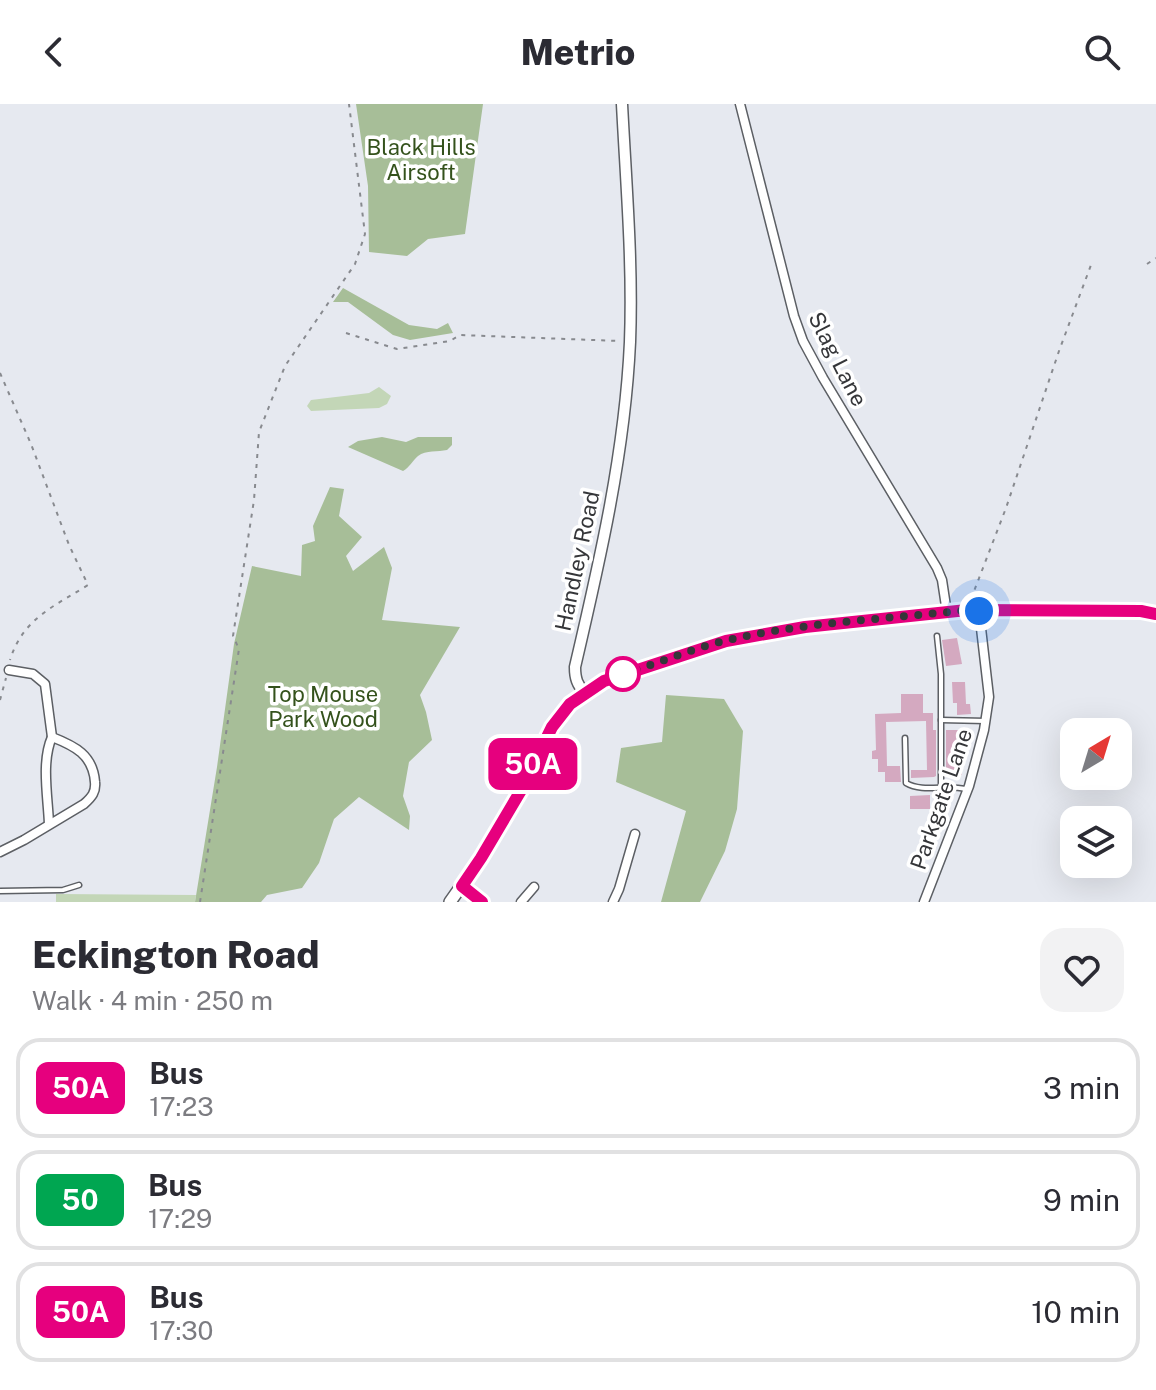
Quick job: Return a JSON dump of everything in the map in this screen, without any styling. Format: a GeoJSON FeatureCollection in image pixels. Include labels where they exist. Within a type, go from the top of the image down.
{"type":"FeatureCollection","features":[{"type":"Feature","properties":{"kind":"main road"},"geometry":{"type":"LineString","coordinates":[[450,902],[481,858],[520,792],[552,727],[570,704],[604,681],[726,641],[805,627],[973,611],[1141,611],[1156,614]]}},
{"type":"Feature","properties":{"kind":"street","name":"Handley Road"},"geometry":{"type":"LineString","coordinates":[[585,693],[578,687],[575,667],[611,509],[630,341],[622,104]]}},
{"type":"Feature","properties":{"kind":"street","name":"Slag Lane"},"geometry":{"type":"LineString","coordinates":[[740,104],[803,341],[937,568],[947,613]]}},
{"type":"Feature","properties":{"kind":"street","name":"Parkgate Lane"},"geometry":{"type":"LineString","coordinates":[[924,902],[967,790],[986,721],[989,697],[973,611]]}},
{"type":"Feature","properties":{"kind":"street"},"geometry":{"type":"LineString","coordinates":[[9,670],[33,674],[45,684],[52,737],[48,747],[49,824]]}},
{"type":"Feature","properties":{"kind":"street"},"geometry":{"type":"LineString","coordinates":[[0,852],[84,804],[96,790],[92,764],[83,753],[52,737]]}},
{"type":"Feature","properties":{"kind":"street"},"geometry":{"type":"LineString","coordinates":[[613,902],[635,834]]}},
{"type":"Feature","properties":{"kind":"street"},"geometry":{"type":"LineString","coordinates":[[462,886],[482,902]]}},
{"type":"Feature","properties":{"kind":"street"},"geometry":{"type":"LineString","coordinates":[[521,902],[534,887]]}},
{"type":"Feature","properties":{"kind":"lane"},"geometry":{"type":"LineString","coordinates":[[937,636],[941,674],[941,787]]}},
{"type":"Feature","properties":{"kind":"lane"},"geometry":{"type":"LineString","coordinates":[[941,720],[986,721]]}},
{"type":"Feature","properties":{"kind":"lane"},"geometry":{"type":"LineString","coordinates":[[905,738],[906,783],[920,788],[956,787],[967,790]]}},
{"type":"Feature","properties":{"kind":"lane"},"geometry":{"type":"LineString","coordinates":[[0,891],[63,890],[79,885]]}},
{"type":"Feature","properties":{"kind":"path"},"geometry":{"type":"LineString","coordinates":[[200,902],[239,649],[233,636],[254,500],[259,432],[285,366],[355,264],[365,234],[349,104]]}},
{"type":"Feature","properties":{"kind":"path"},"geometry":{"type":"LineString","coordinates":[[1147,264],[1156,258]]}},
{"type":"Feature","properties":{"kind":"path"},"geometry":{"type":"LineString","coordinates":[[973,611],[1059,351],[1091,265]]}},
{"type":"Feature","properties":{"kind":"path"},"geometry":{"type":"LineString","coordinates":[[346,333],[397,349],[450,341],[460,335],[630,341]]}},
{"type":"Feature","properties":{"kind":"path"},"geometry":{"type":"LineString","coordinates":[[0,373],[88,585],[48,609],[20,637],[11,656],[0,700]]}},
{"type":"Feature","properties":{"kind":"green space","name":"Black Hills Airsoft"},"geometry":{"type":"Polygon","coordinates":[[[356,104],[483,104],[465,234],[428,239],[407,256],[369,252],[368,186],[356,104]]]}},
{"type":"Feature","properties":{"kind":"green space"},"geometry":{"type":"Polygon","coordinates":[[[343,288],[409,325],[437,329],[448,323],[453,333],[410,340],[393,335],[348,302],[333,302],[343,288]]]}},
{"type":"Feature","properties":{"kind":"green space"},"geometry":{"type":"Polygon","coordinates":[[[379,387],[391,396],[387,404],[379,408],[311,411],[307,406],[311,400],[369,393],[379,387]]]}},
{"type":"Feature","properties":{"kind":"green space"},"geometry":{"type":"Polygon","coordinates":[[[382,437],[406,442],[418,437],[452,437],[452,445],[447,450],[421,454],[403,471],[348,447],[358,441],[382,437]]]}},
{"type":"Feature","properties":{"kind":"green space","name":"Top Mouse Park Wood"},"geometry":{"type":"Polygon","coordinates":[[[330,487],[344,489],[339,516],[362,537],[346,556],[353,571],[384,547],[392,568],[382,620],[460,627],[420,695],[432,740],[409,762],[403,796],[410,816],[409,830],[359,797],[334,819],[319,863],[302,888],[267,895],[261,902],[195,902],[234,644],[252,566],[301,576],[302,545],[315,541],[313,526],[330,487]]]}},
{"type":"Feature","properties":{"kind":"green space"},"geometry":{"type":"Polygon","coordinates":[[[666,695],[724,699],[743,731],[737,809],[725,851],[700,902],[661,902],[686,811],[616,782],[621,748],[662,742],[666,695]]]}},
{"type":"Feature","properties":{"kind":"green space"},"geometry":{"type":"Polygon","coordinates":[[[56,894],[196,895],[195,902],[56,902],[56,894]]]}},
{"type":"Feature","properties":{"kind":"building"},"geometry":{"type":"Polygon","coordinates":[[[957,638],[962,664],[946,666],[942,640],[957,638]]]}},
{"type":"Feature","properties":{"kind":"building"},"geometry":{"type":"Polygon","coordinates":[[[952,682],[965,682],[966,704],[970,704],[971,714],[957,715],[952,682]]]}},
{"type":"Feature","properties":{"kind":"building"},"geometry":{"type":"Polygon","coordinates":[[[901,694],[923,694],[923,713],[933,713],[936,776],[911,778],[911,770],[927,770],[926,721],[886,722],[887,766],[900,766],[901,782],[885,782],[885,772],[878,772],[878,759],[872,759],[872,751],[876,750],[875,714],[901,713],[901,694]]]}},
{"type":"Feature","properties":{"kind":"building"},"geometry":{"type":"Polygon","coordinates":[[[946,730],[960,730],[962,775],[946,776],[946,730]]]}},
{"type":"Feature","properties":{"kind":"building"},"geometry":{"type":"Polygon","coordinates":[[[930,795],[930,809],[910,809],[910,796],[930,795]]]}},
{"type":"Feature","properties":{"kind":"bus line","name":"50A"},"geometry":{"type":"LineString","coordinates":[[482,902],[462,886],[520,792],[543,742],[561,714],[570,704],[604,681],[726,641],[805,627],[967,610],[1141,611],[1156,614]]}},
{"type":"Feature","properties":{"kind":"route"},"geometry":{"type":"LineString","coordinates":[[623,674],[726,641],[768,632],[979,611]]}}]}
